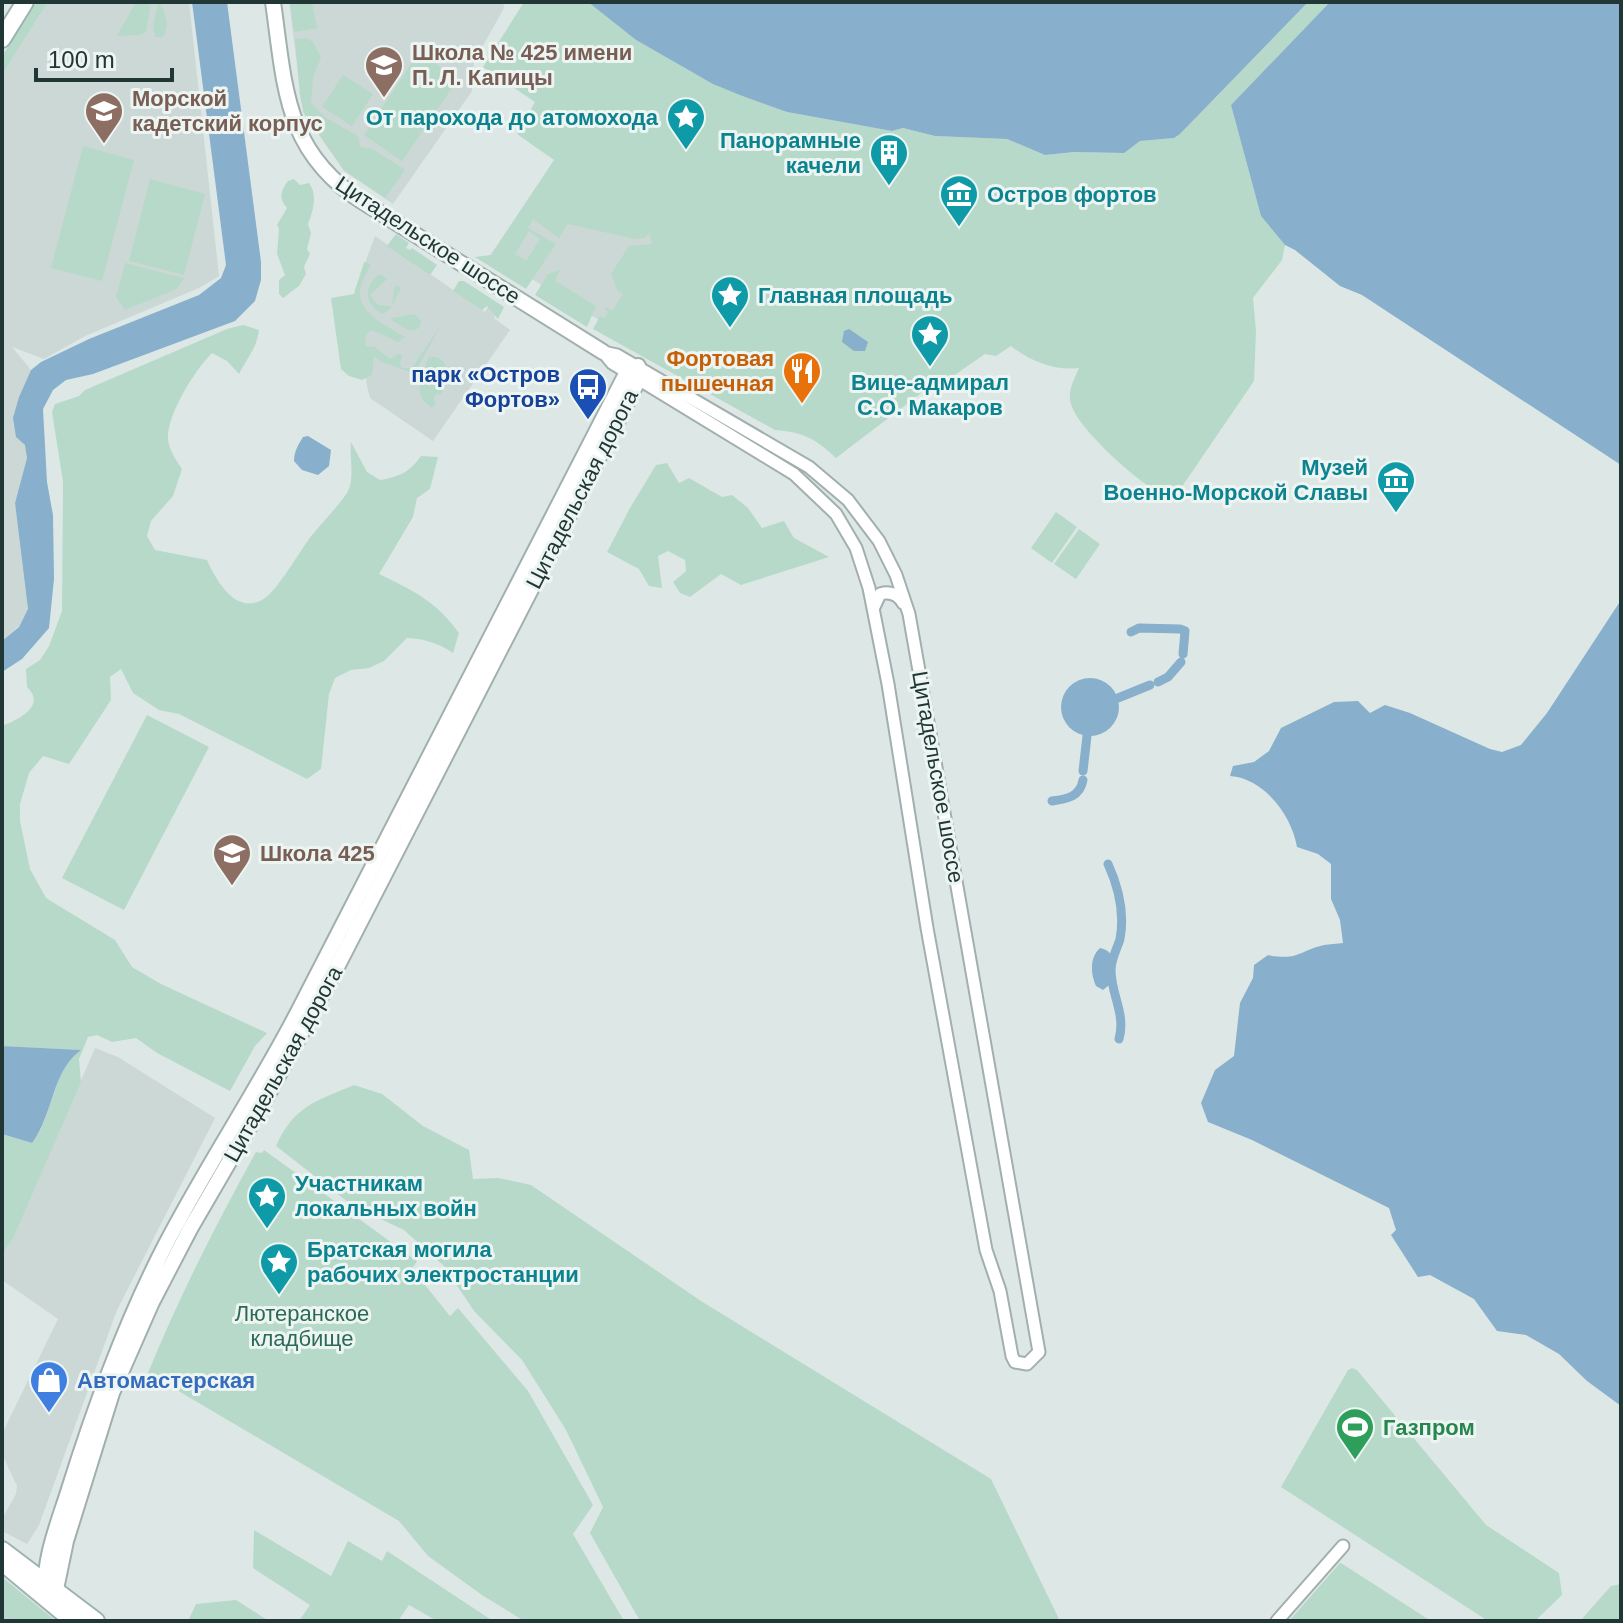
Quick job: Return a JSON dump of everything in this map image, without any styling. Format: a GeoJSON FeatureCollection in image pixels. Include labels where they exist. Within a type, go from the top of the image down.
{"type":"FeatureCollection","features":[{"type":"Feature","properties":{"kind":"main road"},"geometry":{"type":"LineString","coordinates":[[2,39],[25,2]]}},
{"type":"Feature","properties":{"kind":"main road"},"geometry":{"type":"LineString","coordinates":[[2,1550],[10,1562],[96,1621]]}},
{"type":"Feature","properties":{"kind":"main road"},"geometry":{"type":"LineString","coordinates":[[49,1589],[73,1621]]}},
{"type":"Feature","properties":{"kind":"street","name":"Цитадельское шоссе"},"geometry":{"type":"LineString","coordinates":[[273,2],[287,99],[293,119],[309,149],[331,177],[363,202],[603,352],[612,363],[635,372],[794,457],[848,500],[879,541],[903,593],[909,614],[1039,1352],[1027,1364],[1015,1362],[1000,1291],[986,1250],[866,573],[856,548],[836,514],[818,494],[763,453],[635,372]]}},
{"type":"Feature","properties":{"kind":"street","name":"Цитадельская дорога"},"geometry":{"type":"LineString","coordinates":[[49,1589],[51,1548],[102,1390],[151,1274],[299,1011],[635,372]]}},
{"type":"Feature","properties":{"kind":"street","name":"Цитадельская дорога"},"geometry":{"type":"LineString","coordinates":[[49,1589],[112,1393],[152,1302],[337,967],[635,372]]}},
{"type":"Feature","properties":{"kind":"street"},"geometry":{"type":"LineString","coordinates":[[873,608],[880,594],[891,593],[900,597],[909,614]]}},
{"type":"Feature","properties":{"kind":"street"},"geometry":{"type":"LineString","coordinates":[[1277,1621],[1343,1546]]}},
{"type":"Feature","properties":{"kind":"street"},"geometry":{"type":"LineString","coordinates":[[10,1562],[36,1562],[51,1548]]}},
{"type":"Feature","properties":{"kind":"shaded area","name":"Морской кадетский корпус"},"geometry":{"type":"Polygon","coordinates":[[[48,2],[189,2],[219,276],[199,288],[85,336],[44,359],[12,347],[31,370],[19,397],[27,458],[15,503],[28,610],[19,626],[2,641],[2,75],[48,2]]]}},
{"type":"Feature","properties":{"kind":"shaded area","name":"Школа № 425 имени П. Л. Капицы"},"geometry":{"type":"Polygon","coordinates":[[[289,2],[503,2],[504,8],[474,62],[472,91],[393,204],[344,171],[303,112],[289,2]]]}},
{"type":"Feature","properties":{"kind":"shaded area"},"geometry":{"type":"Polygon","coordinates":[[[536,188],[646,220],[653,244],[612,328],[491,254],[536,188]]]}},
{"type":"Feature","properties":{"kind":"shaded area"},"geometry":{"type":"Polygon","coordinates":[[[375,236],[485,312],[490,304],[498,309],[494,318],[510,330],[433,441],[370,398],[355,290],[375,236]]]}},
{"type":"Feature","properties":{"kind":"shaded area"},"geometry":{"type":"Polygon","coordinates":[[[95,1048],[118,1057],[215,1118],[117,1310],[39,1525],[27,1544],[2,1531],[2,1519],[16,1494],[17,1486],[2,1454],[2,1434],[58,1319],[2,1280],[2,1254],[13,1239],[95,1048]]]}},
{"type":"Feature","properties":{"kind":"green space"},"geometry":{"type":"Polygon","coordinates":[[[37,2],[48,2],[2,75],[2,56],[37,2]]]}},
{"type":"Feature","properties":{"kind":"green space"},"geometry":{"type":"Polygon","coordinates":[[[136,2],[151,2],[146,32],[117,36],[136,2]]]}},
{"type":"Feature","properties":{"kind":"green space"},"geometry":{"type":"Polygon","coordinates":[[[158,2],[166,20],[163,37],[155,37],[153,27],[158,2]]]}},
{"type":"Feature","properties":{"kind":"green space"},"geometry":{"type":"Polygon","coordinates":[[[290,2],[312,2],[317,28],[294,32],[290,2]]]}},
{"type":"Feature","properties":{"kind":"green space","name":"Остров фортов"},"geometry":{"type":"Polygon","coordinates":[[[524,2],[588,2],[636,40],[701,77],[787,112],[892,131],[903,128],[935,136],[1007,139],[1045,155],[1123,153],[1140,141],[1174,138],[1180,134],[1308,2],[1330,2],[1231,105],[1261,216],[1285,245],[1282,260],[1253,298],[1256,331],[1254,381],[1179,491],[1166,492],[1145,483],[1120,463],[1075,414],[1070,395],[1079,368],[1043,364],[1011,346],[996,356],[985,354],[946,381],[937,381],[836,458],[808,438],[775,430],[593,329],[600,316],[605,318],[608,312],[606,307],[612,311],[623,294],[617,290],[611,274],[629,246],[652,244],[649,233],[645,238],[635,239],[568,224],[559,238],[533,219],[528,228],[556,244],[526,289],[475,257],[491,255],[554,160],[517,134],[535,102],[483,67],[524,2]],[[529,231],[515,254],[526,261],[540,239],[529,231]]]}},
{"type":"Feature","properties":{"kind":"green space"},"geometry":{"type":"Polygon","coordinates":[[[306,38],[313,42],[321,57],[313,77],[311,103],[326,118],[358,136],[360,147],[373,149],[405,170],[385,198],[344,170],[304,113],[295,39],[306,38]]]}},
{"type":"Feature","properties":{"kind":"green space"},"geometry":{"type":"Polygon","coordinates":[[[419,52],[458,79],[402,161],[364,135],[419,52]]]}},
{"type":"Feature","properties":{"kind":"green space"},"geometry":{"type":"Polygon","coordinates":[[[343,75],[373,94],[352,126],[322,107],[343,75]]]}},
{"type":"Feature","properties":{"kind":"green space"},"geometry":{"type":"Polygon","coordinates":[[[83,146],[134,160],[102,281],[51,268],[83,146]]]}},
{"type":"Feature","properties":{"kind":"green space"},"geometry":{"type":"Polygon","coordinates":[[[150,179],[205,194],[184,275],[129,261],[150,179]]]}},
{"type":"Feature","properties":{"kind":"green space"},"geometry":{"type":"Polygon","coordinates":[[[294,179],[300,185],[309,183],[313,193],[308,224],[311,233],[307,249],[310,254],[304,267],[306,274],[299,286],[283,298],[279,294],[279,280],[285,275],[277,254],[277,225],[287,208],[282,201],[282,191],[288,181],[294,179]]]}},
{"type":"Feature","properties":{"kind":"green space"},"geometry":{"type":"Polygon","coordinates":[[[396,234],[409,243],[406,248],[412,248],[437,265],[430,275],[387,246],[396,234]]]}},
{"type":"Feature","properties":{"kind":"green space"},"geometry":{"type":"Polygon","coordinates":[[[364,262],[371,264],[360,290],[365,308],[377,320],[405,337],[398,342],[372,330],[366,334],[365,346],[375,347],[390,359],[402,355],[402,368],[412,368],[442,323],[412,373],[374,356],[372,375],[362,380],[349,376],[341,369],[331,298],[354,294],[364,262]]]}},
{"type":"Feature","properties":{"kind":"green space"},"geometry":{"type":"Polygon","coordinates":[[[125,263],[184,278],[177,289],[125,310],[116,297],[125,263]]]}},
{"type":"Feature","properties":{"kind":"green space"},"geometry":{"type":"Polygon","coordinates":[[[560,270],[555,281],[596,306],[587,327],[535,295],[548,274],[560,270]]]}},
{"type":"Feature","properties":{"kind":"green space"},"geometry":{"type":"Polygon","coordinates":[[[380,274],[387,279],[370,295],[378,305],[391,306],[396,285],[401,288],[390,309],[383,314],[372,306],[368,295],[368,289],[380,274]]]}},
{"type":"Feature","properties":{"kind":"green space"},"geometry":{"type":"Polygon","coordinates":[[[459,281],[464,281],[504,307],[498,319],[487,306],[482,310],[453,291],[459,281]]]}},
{"type":"Feature","properties":{"kind":"green space"},"geometry":{"type":"Polygon","coordinates":[[[415,314],[421,321],[420,327],[413,330],[402,327],[391,318],[415,314]]]}},
{"type":"Feature","properties":{"kind":"green space"},"geometry":{"type":"Polygon","coordinates":[[[243,325],[259,330],[254,348],[239,374],[227,361],[212,353],[190,381],[172,417],[168,439],[182,469],[173,496],[151,521],[147,536],[155,550],[207,560],[229,594],[237,600],[255,603],[276,587],[348,491],[351,442],[367,472],[380,480],[404,473],[421,456],[438,457],[430,489],[417,498],[413,517],[379,574],[424,598],[459,633],[453,653],[431,642],[407,638],[384,661],[335,678],[329,694],[321,769],[307,779],[179,714],[159,710],[133,693],[121,669],[110,677],[111,700],[69,764],[43,756],[29,773],[20,804],[20,821],[30,869],[46,898],[115,940],[132,967],[161,984],[267,1033],[255,1046],[230,1091],[157,1053],[136,1038],[112,1042],[97,1035],[88,1037],[79,1059],[81,1082],[13,1239],[2,1254],[2,1134],[32,1143],[45,1120],[63,1070],[80,1050],[2,1046],[2,726],[22,716],[32,706],[34,700],[27,687],[26,669],[40,660],[49,646],[62,611],[63,482],[52,412],[55,404],[79,396],[85,390],[243,325]]]}},
{"type":"Feature","properties":{"kind":"green space"},"geometry":{"type":"Polygon","coordinates":[[[429,357],[441,359],[447,370],[437,385],[444,388],[433,400],[436,402],[433,408],[422,398],[420,391],[429,357]]]}},
{"type":"Feature","properties":{"kind":"green space"},"geometry":{"type":"Polygon","coordinates":[[[667,463],[679,483],[689,478],[722,497],[732,495],[748,508],[762,528],[784,521],[794,538],[829,557],[741,585],[721,574],[690,597],[680,593],[673,582],[686,571],[685,560],[668,551],[658,556],[662,588],[649,586],[639,569],[607,552],[656,465],[667,463]]]}},
{"type":"Feature","properties":{"kind":"green space"},"geometry":{"type":"Polygon","coordinates":[[[1056,512],[1077,527],[1052,563],[1031,548],[1056,512]]]}},
{"type":"Feature","properties":{"kind":"green space"},"geometry":{"type":"Polygon","coordinates":[[[1079,529],[1100,544],[1076,579],[1054,564],[1079,529]]]}},
{"type":"Feature","properties":{"kind":"green space"},"geometry":{"type":"Polygon","coordinates":[[[147,715],[209,747],[124,910],[62,878],[147,715]]]}},
{"type":"Feature","properties":{"kind":"green space"},"geometry":{"type":"Polygon","coordinates":[[[354,1085],[382,1094],[423,1126],[469,1150],[473,1179],[498,1178],[531,1185],[701,1301],[991,1479],[1060,1621],[640,1621],[590,1533],[603,1507],[566,1430],[522,1360],[474,1311],[444,1266],[404,1230],[353,1206],[276,1146],[299,1113],[317,1101],[354,1085]]]}},
{"type":"Feature","properties":{"kind":"green space","name":"Лютеранское кладбище"},"geometry":{"type":"Polygon","coordinates":[[[264,1150],[417,1261],[412,1269],[450,1316],[458,1308],[528,1391],[593,1505],[573,1534],[624,1621],[524,1621],[428,1556],[399,1521],[148,1373],[185,1289],[227,1206],[256,1152],[262,1153],[264,1150]]]}},
{"type":"Feature","properties":{"kind":"green space"},"geometry":{"type":"Polygon","coordinates":[[[1348,1370],[1357,1370],[1486,1525],[1559,1573],[1562,1595],[1535,1621],[1488,1621],[1281,1487],[1348,1370]]]}},
{"type":"Feature","properties":{"kind":"green space"},"geometry":{"type":"Polygon","coordinates":[[[254,1530],[331,1576],[348,1541],[382,1561],[387,1551],[493,1621],[437,1621],[409,1605],[398,1621],[299,1621],[310,1605],[253,1568],[254,1530]]]}},
{"type":"Feature","properties":{"kind":"green space"},"geometry":{"type":"Polygon","coordinates":[[[1341,1563],[1431,1621],[1289,1621],[1341,1563]]]}},
{"type":"Feature","properties":{"kind":"green space"},"geometry":{"type":"Polygon","coordinates":[[[2,1577],[56,1621],[2,1621],[2,1577]]]}},
{"type":"Feature","properties":{"kind":"green space"},"geometry":{"type":"Polygon","coordinates":[[[1621,1584],[1621,1621],[1580,1621],[1611,1586],[1621,1584]]]}},
{"type":"Feature","properties":{"kind":"green space"},"geometry":{"type":"Polygon","coordinates":[[[236,1600],[269,1621],[188,1621],[196,1604],[236,1600]]]}},
{"type":"Feature","properties":{"kind":"water"},"geometry":{"type":"Polygon","coordinates":[[[192,2],[227,2],[261,280],[255,301],[235,321],[93,374],[66,380],[53,390],[43,409],[47,482],[53,515],[54,579],[49,628],[22,659],[2,672],[2,641],[19,627],[28,609],[15,503],[27,458],[25,445],[16,437],[13,418],[31,370],[89,339],[199,295],[221,278],[226,265],[192,2]]]}},
{"type":"Feature","properties":{"kind":"water"},"geometry":{"type":"Polygon","coordinates":[[[588,2],[1308,2],[1174,138],[1140,141],[1124,153],[1045,155],[1007,139],[935,136],[903,128],[892,131],[787,112],[713,84],[636,40],[588,2]]]}},
{"type":"Feature","properties":{"kind":"water"},"geometry":{"type":"Polygon","coordinates":[[[1330,2],[1621,2],[1621,465],[1362,295],[1340,286],[1285,245],[1261,216],[1231,105],[1330,2]]]}},
{"type":"Feature","properties":{"kind":"water"},"geometry":{"type":"Polygon","coordinates":[[[849,329],[868,342],[865,351],[854,351],[842,342],[844,331],[849,329]]]}},
{"type":"Feature","properties":{"kind":"water"},"geometry":{"type":"Polygon","coordinates":[[[308,436],[331,450],[329,466],[318,475],[302,470],[294,461],[299,443],[308,436]]]}},
{"type":"Feature","properties":{"kind":"water"},"geometry":{"type":"Polygon","coordinates":[[[1621,600],[1621,1406],[1587,1381],[1559,1354],[1526,1335],[1497,1331],[1474,1299],[1430,1275],[1418,1277],[1391,1235],[1396,1230],[1389,1208],[1252,1140],[1208,1122],[1201,1103],[1215,1070],[1234,1056],[1240,1003],[1253,978],[1254,965],[1268,955],[1292,956],[1324,945],[1343,943],[1340,920],[1331,899],[1331,864],[1318,854],[1297,847],[1283,811],[1265,791],[1242,778],[1230,776],[1233,766],[1254,762],[1269,751],[1281,728],[1334,702],[1358,701],[1370,713],[1385,705],[1502,752],[1521,745],[1547,713],[1621,600]]]}},
{"type":"Feature","properties":{"kind":"water"},"geometry":{"type":"Polygon","coordinates":[[[1090,678],[1111,686],[1119,707],[1111,728],[1090,736],[1069,728],[1061,707],[1069,686],[1090,678]]]}},
{"type":"Feature","properties":{"kind":"water"},"geometry":{"type":"Polygon","coordinates":[[[1100,948],[1109,952],[1114,965],[1114,981],[1103,990],[1096,986],[1092,971],[1094,956],[1100,948]]]}},
{"type":"Feature","properties":{"kind":"water"},"geometry":{"type":"Polygon","coordinates":[[[2,1046],[81,1050],[71,1059],[58,1081],[45,1119],[32,1143],[2,1134],[2,1046]]]}},
{"type":"Feature","properties":{"kind":"pier"},"geometry":{"type":"Polygon","coordinates":[[[1393,316],[1584,442],[1582,446],[1393,320],[1393,316]]]}},
{"type":"Feature","properties":{"kind":"waterway"},"geometry":{"type":"LineString","coordinates":[[1131,632],[1139,628],[1185,631],[1183,654]]}},
{"type":"Feature","properties":{"kind":"waterway"},"geometry":{"type":"LineString","coordinates":[[1158,682],[1168,677],[1181,662]]}},
{"type":"Feature","properties":{"kind":"waterway"},"geometry":{"type":"LineString","coordinates":[[1118,698],[1150,685]]}},
{"type":"Feature","properties":{"kind":"waterway"},"geometry":{"type":"LineString","coordinates":[[1083,771],[1087,736]]}},
{"type":"Feature","properties":{"kind":"waterway"},"geometry":{"type":"LineString","coordinates":[[1052,801],[1076,794],[1083,780]]}},
{"type":"Feature","properties":{"kind":"waterway"},"geometry":{"type":"LineString","coordinates":[[1108,864],[1121,910],[1120,939],[1111,970],[1120,1012],[1119,1039]]}},
{"type":"Feature","properties":{"kind":"place","name":"Школа № 425 имени П. Л. Капицы"},"geometry":{"type":"Point","coordinates":[384,99]}},
{"type":"Feature","properties":{"kind":"place","name":"Морской кадетский корпус"},"geometry":{"type":"Point","coordinates":[104,145]}},
{"type":"Feature","properties":{"kind":"place","name":"От парохода до атомохода"},"geometry":{"type":"Point","coordinates":[686,151]}},
{"type":"Feature","properties":{"kind":"place","name":"Панорамные качели"},"geometry":{"type":"Point","coordinates":[889,187]}},
{"type":"Feature","properties":{"kind":"place","name":"Остров фортов"},"geometry":{"type":"Point","coordinates":[959,228]}},
{"type":"Feature","properties":{"kind":"place","name":"Главная площадь"},"geometry":{"type":"Point","coordinates":[730,329]}},
{"type":"Feature","properties":{"kind":"place","name":"Вице-адмирал С.О. Макаров"},"geometry":{"type":"Point","coordinates":[930,368]}},
{"type":"Feature","properties":{"kind":"place","name":"Фортовая пышечная"},"geometry":{"type":"Point","coordinates":[802,405]}},
{"type":"Feature","properties":{"kind":"place","name":"парк «Остров Фортов»"},"geometry":{"type":"Point","coordinates":[588,421]}},
{"type":"Feature","properties":{"kind":"place","name":"Музей Военно-Морской Славы"},"geometry":{"type":"Point","coordinates":[1396,514]}},
{"type":"Feature","properties":{"kind":"place","name":"Школа 425"},"geometry":{"type":"Point","coordinates":[232,887]}},
{"type":"Feature","properties":{"kind":"place","name":"Участникам локальных войн"},"geometry":{"type":"Point","coordinates":[267,1230]}},
{"type":"Feature","properties":{"kind":"place","name":"Братская могила рабочих электростанции"},"geometry":{"type":"Point","coordinates":[279,1296]}},
{"type":"Feature","properties":{"kind":"place","name":"Автомастерская"},"geometry":{"type":"Point","coordinates":[49,1414]}},
{"type":"Feature","properties":{"kind":"place","name":"Газпром"},"geometry":{"type":"Point","coordinates":[1355,1461]}}]}
